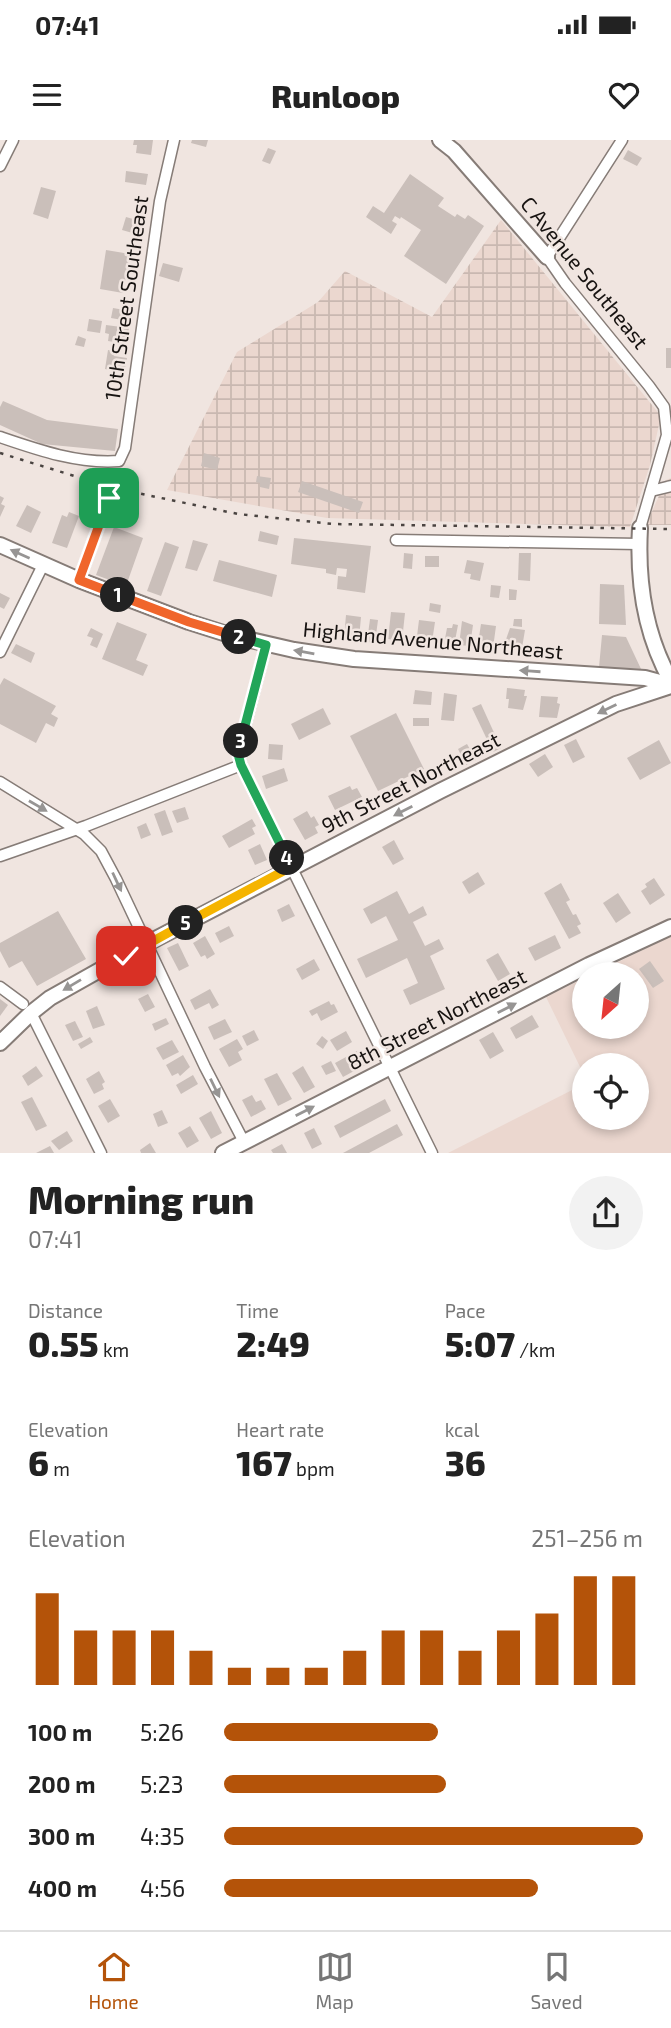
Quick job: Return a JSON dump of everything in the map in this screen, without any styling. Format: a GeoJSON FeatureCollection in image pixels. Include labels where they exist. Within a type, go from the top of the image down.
{"type":"FeatureCollection","features":[{"type":"Feature","properties":{"kind":"main road","name":"C Avenue Southeast"},"geometry":{"type":"LineString","coordinates":[[440,140],[454,151],[547,257]]}},
{"type":"Feature","properties":{"kind":"main road"},"geometry":{"type":"LineString","coordinates":[[640,528],[640,576],[648,627],[671,684]]}},
{"type":"Feature","properties":{"kind":"main road","name":"Highland Avenue Northeast"},"geometry":{"type":"LineString","coordinates":[[0,545],[79,580],[189,622],[266,645],[354,659],[645,678],[671,684]]}},
{"type":"Feature","properties":{"kind":"main road","name":"9th Street Northeast"},"geometry":{"type":"LineString","coordinates":[[0,1043],[27,1009],[146,944],[291,867],[617,704],[671,684]]}},
{"type":"Feature","properties":{"kind":"main road","name":"8th Street Northeast"},"geometry":{"type":"LineString","coordinates":[[223,1153],[589,965],[671,927]]}},
{"type":"Feature","properties":{"kind":"street"},"geometry":{"type":"LineString","coordinates":[[0,166],[13,140]]}},
{"type":"Feature","properties":{"kind":"street","name":"10th Street Southeast"},"geometry":{"type":"LineString","coordinates":[[0,437],[79,460],[102,463],[119,461],[125,448],[160,201],[174,140]]}},
{"type":"Feature","properties":{"kind":"street"},"geometry":{"type":"LineString","coordinates":[[547,257],[622,140]]}},
{"type":"Feature","properties":{"kind":"street","name":"C Avenue Southeast"},"geometry":{"type":"LineString","coordinates":[[547,257],[664,407],[667,435],[640,528]]}},
{"type":"Feature","properties":{"kind":"street"},"geometry":{"type":"LineString","coordinates":[[651,491],[671,486]]}},
{"type":"Feature","properties":{"kind":"street"},"geometry":{"type":"LineString","coordinates":[[79,580],[109,498]]}},
{"type":"Feature","properties":{"kind":"street"},"geometry":{"type":"LineString","coordinates":[[396,540],[639,544]]}},
{"type":"Feature","properties":{"kind":"street"},"geometry":{"type":"LineString","coordinates":[[0,652],[43,565]]}},
{"type":"Feature","properties":{"kind":"street"},"geometry":{"type":"LineString","coordinates":[[266,645],[238,754],[241,765],[432,1153]]}},
{"type":"Feature","properties":{"kind":"street"},"geometry":{"type":"LineString","coordinates":[[0,856],[241,765]]}},
{"type":"Feature","properties":{"kind":"street"},"geometry":{"type":"LineString","coordinates":[[0,782],[77,829],[101,851],[244,1142]]}},
{"type":"Feature","properties":{"kind":"street"},"geometry":{"type":"LineString","coordinates":[[0,986],[27,1009],[102,1153]]}},
{"type":"Feature","properties":{"kind":"shaded area"},"geometry":{"type":"Polygon","coordinates":[[[501,220],[661,416],[650,465],[630,527],[327,518],[167,490],[237,352],[318,302],[345,271],[432,317],[501,220]]]}},
{"type":"Feature","properties":{"kind":"shaded area"},"geometry":{"type":"Polygon","coordinates":[[[671,478],[671,525],[646,525],[666,480],[671,478]]]}},
{"type":"Feature","properties":{"kind":"shaded area"},"geometry":{"type":"Polygon","coordinates":[[[671,936],[671,1153],[448,1153],[572,1090],[572,1130],[649,1130],[649,1053],[573,1053],[546,997],[572,984],[572,1040],[649,1040],[649,962],[618,962],[671,936]]]}},
{"type":"Feature","properties":{"kind":"building"},"geometry":{"type":"Polygon","coordinates":[[[134,140],[153,140],[151,155],[136,153],[137,145],[133,145],[134,140]]]}},
{"type":"Feature","properties":{"kind":"building"},"geometry":{"type":"Polygon","coordinates":[[[192,140],[208,140],[206,147],[191,143],[192,140]]]}},
{"type":"Feature","properties":{"kind":"building"},"geometry":{"type":"Polygon","coordinates":[[[268,148],[276,151],[270,164],[262,161],[268,148]]]}},
{"type":"Feature","properties":{"kind":"building"},"geometry":{"type":"Polygon","coordinates":[[[628,150],[642,158],[637,166],[623,159],[628,150]]]}},
{"type":"Feature","properties":{"kind":"building"},"geometry":{"type":"Polygon","coordinates":[[[126,171],[148,174],[146,185],[125,182],[126,171]]]}},
{"type":"Feature","properties":{"kind":"building"},"geometry":{"type":"Polygon","coordinates":[[[410,174],[444,198],[438,206],[455,217],[457,214],[465,219],[468,215],[484,226],[446,284],[404,256],[421,230],[395,216],[392,221],[397,224],[391,234],[366,217],[373,206],[384,213],[410,174]]]}},
{"type":"Feature","properties":{"kind":"building"},"geometry":{"type":"Polygon","coordinates":[[[41,187],[56,191],[48,219],[33,214],[41,187]]]}},
{"type":"Feature","properties":{"kind":"building"},"geometry":{"type":"Polygon","coordinates":[[[126,217],[140,221],[136,234],[122,230],[126,217]]]}},
{"type":"Feature","properties":{"kind":"building"},"geometry":{"type":"Polygon","coordinates":[[[106,250],[130,254],[123,293],[100,289],[106,250]]]}},
{"type":"Feature","properties":{"kind":"building"},"geometry":{"type":"Polygon","coordinates":[[[163,263],[183,268],[179,282],[159,276],[163,263]]]}},
{"type":"Feature","properties":{"kind":"building"},"geometry":{"type":"Polygon","coordinates":[[[113,308],[130,311],[128,321],[111,318],[113,308]]]}},
{"type":"Feature","properties":{"kind":"building"},"geometry":{"type":"Polygon","coordinates":[[[89,319],[102,321],[100,333],[87,331],[89,319]]]}},
{"type":"Feature","properties":{"kind":"building"},"geometry":{"type":"Polygon","coordinates":[[[106,325],[129,328],[126,344],[108,341],[106,325]]]}},
{"type":"Feature","properties":{"kind":"building"},"geometry":{"type":"Polygon","coordinates":[[[78,336],[86,339],[84,347],[75,345],[78,336]]]}},
{"type":"Feature","properties":{"kind":"building"},"geometry":{"type":"Polygon","coordinates":[[[666,348],[671,348],[671,368],[666,368],[666,348]]]}},
{"type":"Feature","properties":{"kind":"building"},"geometry":{"type":"Polygon","coordinates":[[[108,350],[115,351],[114,356],[127,358],[124,373],[105,369],[108,350]]]}},
{"type":"Feature","properties":{"kind":"building"},"geometry":{"type":"Polygon","coordinates":[[[3,401],[47,420],[118,429],[115,451],[42,444],[0,425],[0,407],[3,401]]]}},
{"type":"Feature","properties":{"kind":"building"},"geometry":{"type":"Polygon","coordinates":[[[204,453],[220,458],[217,470],[201,466],[204,453]]]}},
{"type":"Feature","properties":{"kind":"building"},"geometry":{"type":"Polygon","coordinates":[[[257,476],[271,478],[269,489],[260,487],[260,483],[256,482],[257,476]]]}},
{"type":"Feature","properties":{"kind":"building"},"geometry":{"type":"Polygon","coordinates":[[[302,481],[363,502],[359,513],[298,492],[302,481]]]}},
{"type":"Feature","properties":{"kind":"building"},"geometry":{"type":"Polygon","coordinates":[[[0,496],[4,498],[1,504],[5,506],[0,517],[0,496]]]}},
{"type":"Feature","properties":{"kind":"building"},"geometry":{"type":"Polygon","coordinates":[[[27,505],[41,512],[31,533],[16,526],[27,505]]]}},
{"type":"Feature","properties":{"kind":"building"},"geometry":{"type":"Polygon","coordinates":[[[69,512],[79,516],[67,548],[52,543],[62,515],[67,517],[69,512]]]}},
{"type":"Feature","properties":{"kind":"building"},"geometry":{"type":"Polygon","coordinates":[[[114,527],[143,538],[126,586],[96,575],[114,527]]]}},
{"type":"Feature","properties":{"kind":"building"},"geometry":{"type":"Polygon","coordinates":[[[260,531],[279,536],[277,545],[258,541],[260,531]]]}},
{"type":"Feature","properties":{"kind":"building"},"geometry":{"type":"Polygon","coordinates":[[[294,538],[371,546],[365,593],[337,589],[338,576],[346,577],[347,569],[337,568],[336,575],[326,573],[326,569],[291,564],[294,538]]]}},
{"type":"Feature","properties":{"kind":"building"},"geometry":{"type":"Polygon","coordinates":[[[193,540],[208,544],[197,571],[185,568],[193,540]]]}},
{"type":"Feature","properties":{"kind":"building"},"geometry":{"type":"Polygon","coordinates":[[[165,542],[179,547],[161,596],[147,591],[165,542]]]}},
{"type":"Feature","properties":{"kind":"building"},"geometry":{"type":"Polygon","coordinates":[[[404,553],[413,554],[412,569],[403,568],[404,553]]]}},
{"type":"Feature","properties":{"kind":"building"},"geometry":{"type":"Polygon","coordinates":[[[519,553],[531,553],[530,581],[518,580],[519,553]]]}},
{"type":"Feature","properties":{"kind":"building"},"geometry":{"type":"Polygon","coordinates":[[[425,556],[439,556],[439,567],[425,567],[425,556]]]}},
{"type":"Feature","properties":{"kind":"building"},"geometry":{"type":"Polygon","coordinates":[[[219,560],[277,575],[272,597],[213,581],[219,560]]]}},
{"type":"Feature","properties":{"kind":"building"},"geometry":{"type":"Polygon","coordinates":[[[467,560],[484,563],[480,581],[470,579],[471,574],[464,573],[467,560]]]}},
{"type":"Feature","properties":{"kind":"building"},"geometry":{"type":"Polygon","coordinates":[[[600,584],[624,585],[626,625],[599,624],[600,584]]]}},
{"type":"Feature","properties":{"kind":"building"},"geometry":{"type":"Polygon","coordinates":[[[491,585],[501,586],[499,598],[490,597],[491,585]]]}},
{"type":"Feature","properties":{"kind":"building"},"geometry":{"type":"Polygon","coordinates":[[[509,589],[517,590],[516,600],[509,600],[509,589]]]}},
{"type":"Feature","properties":{"kind":"building"},"geometry":{"type":"Polygon","coordinates":[[[0,593],[10,598],[4,609],[0,607],[0,593]]]}},
{"type":"Feature","properties":{"kind":"building"},"geometry":{"type":"Polygon","coordinates":[[[430,603],[441,605],[440,613],[429,611],[430,603]]]}},
{"type":"Feature","properties":{"kind":"building"},"geometry":{"type":"Polygon","coordinates":[[[391,612],[405,613],[402,641],[388,639],[391,612]]]}},
{"type":"Feature","properties":{"kind":"building"},"geometry":{"type":"Polygon","coordinates":[[[346,615],[361,617],[359,639],[344,638],[346,615]]]}},
{"type":"Feature","properties":{"kind":"building"},"geometry":{"type":"Polygon","coordinates":[[[370,619],[378,620],[375,643],[367,642],[370,619]]]}},
{"type":"Feature","properties":{"kind":"building"},"geometry":{"type":"Polygon","coordinates":[[[514,619],[522,619],[522,627],[513,626],[514,619]]]}},
{"type":"Feature","properties":{"kind":"building"},"geometry":{"type":"Polygon","coordinates":[[[419,620],[435,622],[432,642],[427,642],[427,646],[416,644],[419,620]]]}},
{"type":"Feature","properties":{"kind":"building"},"geometry":{"type":"Polygon","coordinates":[[[462,621],[473,625],[470,646],[459,645],[462,621]]]}},
{"type":"Feature","properties":{"kind":"building"},"geometry":{"type":"Polygon","coordinates":[[[117,622],[147,634],[136,660],[148,665],[143,676],[102,659],[117,622]]]}},
{"type":"Feature","properties":{"kind":"building"},"geometry":{"type":"Polygon","coordinates":[[[453,624],[458,625],[454,646],[444,644],[447,628],[452,628],[453,624]]]}},
{"type":"Feature","properties":{"kind":"building"},"geometry":{"type":"Polygon","coordinates":[[[481,624],[496,626],[493,648],[475,646],[481,624]]]}},
{"type":"Feature","properties":{"kind":"building"},"geometry":{"type":"Polygon","coordinates":[[[91,628],[103,634],[97,648],[90,645],[93,638],[87,636],[91,628]]]}},
{"type":"Feature","properties":{"kind":"building"},"geometry":{"type":"Polygon","coordinates":[[[510,628],[525,630],[522,648],[504,645],[510,628]]]}},
{"type":"Feature","properties":{"kind":"building"},"geometry":{"type":"Polygon","coordinates":[[[602,635],[626,637],[641,669],[599,667],[602,635]]]}},
{"type":"Feature","properties":{"kind":"building"},"geometry":{"type":"Polygon","coordinates":[[[16,644],[35,653],[31,663],[11,653],[16,644]]]}},
{"type":"Feature","properties":{"kind":"building"},"geometry":{"type":"Polygon","coordinates":[[[4,678],[56,706],[51,714],[58,718],[54,727],[46,723],[36,743],[0,724],[0,685],[4,678]]]}},
{"type":"Feature","properties":{"kind":"building"},"geometry":{"type":"Polygon","coordinates":[[[507,688],[525,690],[524,696],[527,696],[523,710],[508,708],[507,688]]]}},
{"type":"Feature","properties":{"kind":"building"},"geometry":{"type":"Polygon","coordinates":[[[415,690],[432,692],[431,705],[413,704],[415,690]]]}},
{"type":"Feature","properties":{"kind":"building"},"geometry":{"type":"Polygon","coordinates":[[[444,693],[457,695],[454,721],[441,720],[444,693]]]}},
{"type":"Feature","properties":{"kind":"building"},"geometry":{"type":"Polygon","coordinates":[[[541,696],[558,697],[557,703],[560,704],[557,718],[539,717],[541,696]]]}},
{"type":"Feature","properties":{"kind":"building"},"geometry":{"type":"Polygon","coordinates":[[[481,704],[501,748],[493,752],[472,708],[481,704]]]}},
{"type":"Feature","properties":{"kind":"building"},"geometry":{"type":"Polygon","coordinates":[[[323,708],[331,724],[299,740],[291,724],[323,708]]]}},
{"type":"Feature","properties":{"kind":"building"},"geometry":{"type":"Polygon","coordinates":[[[396,713],[424,769],[378,791],[350,736],[396,713]]]}},
{"type":"Feature","properties":{"kind":"building"},"geometry":{"type":"Polygon","coordinates":[[[413,718],[429,718],[429,726],[413,726],[413,718]]]}},
{"type":"Feature","properties":{"kind":"building"},"geometry":{"type":"Polygon","coordinates":[[[576,739],[585,757],[573,763],[564,745],[576,739]]]}},
{"type":"Feature","properties":{"kind":"building"},"geometry":{"type":"Polygon","coordinates":[[[659,740],[671,763],[640,780],[627,758],[659,740]]]}},
{"type":"Feature","properties":{"kind":"building"},"geometry":{"type":"Polygon","coordinates":[[[269,744],[283,745],[282,760],[268,759],[269,744]]]}},
{"type":"Feature","properties":{"kind":"building"},"geometry":{"type":"Polygon","coordinates":[[[467,744],[476,760],[466,765],[458,749],[467,744]]]}},
{"type":"Feature","properties":{"kind":"building"},"geometry":{"type":"Polygon","coordinates":[[[545,754],[553,767],[538,777],[529,764],[545,754]]]}},
{"type":"Feature","properties":{"kind":"building"},"geometry":{"type":"Polygon","coordinates":[[[284,768],[288,781],[266,789],[262,776],[284,768]]]}},
{"type":"Feature","properties":{"kind":"building"},"geometry":{"type":"Polygon","coordinates":[[[350,786],[352,790],[357,788],[362,797],[335,810],[328,796],[350,786]]]}},
{"type":"Feature","properties":{"kind":"building"},"geometry":{"type":"Polygon","coordinates":[[[185,807],[189,819],[177,823],[172,811],[185,807]]]}},
{"type":"Feature","properties":{"kind":"building"},"geometry":{"type":"Polygon","coordinates":[[[165,810],[173,832],[162,836],[154,814],[165,810]]]}},
{"type":"Feature","properties":{"kind":"building"},"geometry":{"type":"Polygon","coordinates":[[[307,811],[319,825],[315,827],[318,833],[305,840],[293,819],[307,811]]]}},
{"type":"Feature","properties":{"kind":"building"},"geometry":{"type":"Polygon","coordinates":[[[252,819],[256,826],[252,828],[255,834],[229,848],[222,836],[252,819]]]}},
{"type":"Feature","properties":{"kind":"building"},"geometry":{"type":"Polygon","coordinates":[[[146,823],[151,835],[141,839],[137,827],[146,823]]]}},
{"type":"Feature","properties":{"kind":"building"},"geometry":{"type":"Polygon","coordinates":[[[394,840],[404,859],[393,865],[382,847],[394,840]]]}},
{"type":"Feature","properties":{"kind":"building"},"geometry":{"type":"Polygon","coordinates":[[[260,844],[267,860],[255,865],[248,850],[260,844]]]}},
{"type":"Feature","properties":{"kind":"building"},"geometry":{"type":"Polygon","coordinates":[[[478,872],[485,884],[469,894],[462,882],[478,872]]]}},
{"type":"Feature","properties":{"kind":"building"},"geometry":{"type":"Polygon","coordinates":[[[654,878],[665,895],[650,905],[641,891],[647,887],[645,884],[654,878]]]}},
{"type":"Feature","properties":{"kind":"building"},"geometry":{"type":"Polygon","coordinates":[[[561,883],[570,900],[566,902],[581,924],[577,926],[581,933],[569,939],[544,893],[561,883]]]}},
{"type":"Feature","properties":{"kind":"building"},"geometry":{"type":"Polygon","coordinates":[[[397,891],[409,914],[423,906],[427,915],[413,922],[425,946],[439,939],[444,949],[430,956],[445,989],[410,1005],[403,990],[418,983],[407,958],[366,978],[357,959],[398,940],[386,916],[371,924],[363,909],[397,891]]]}},
{"type":"Feature","properties":{"kind":"building"},"geometry":{"type":"Polygon","coordinates":[[[618,893],[631,913],[616,923],[603,903],[618,893]]]}},
{"type":"Feature","properties":{"kind":"building"},"geometry":{"type":"Polygon","coordinates":[[[289,904],[295,916],[282,922],[277,910],[289,904]]]}},
{"type":"Feature","properties":{"kind":"building"},"geometry":{"type":"Polygon","coordinates":[[[58,911],[86,959],[37,986],[22,961],[9,968],[0,951],[0,943],[58,911]]]}},
{"type":"Feature","properties":{"kind":"building"},"geometry":{"type":"Polygon","coordinates":[[[229,926],[234,936],[220,943],[215,933],[229,926]]]}},
{"type":"Feature","properties":{"kind":"building"},"geometry":{"type":"Polygon","coordinates":[[[555,935],[561,948],[535,961],[528,948],[555,935]]]}},
{"type":"Feature","properties":{"kind":"building"},"geometry":{"type":"Polygon","coordinates":[[[205,936],[215,954],[207,959],[205,955],[201,957],[193,943],[205,936]]]}},
{"type":"Feature","properties":{"kind":"building"},"geometry":{"type":"Polygon","coordinates":[[[178,943],[189,966],[179,971],[167,948],[178,943]]]}},
{"type":"Feature","properties":{"kind":"building"},"geometry":{"type":"Polygon","coordinates":[[[498,953],[510,974],[498,981],[486,960],[498,953]]]}},
{"type":"Feature","properties":{"kind":"building"},"geometry":{"type":"Polygon","coordinates":[[[314,959],[320,970],[302,980],[296,969],[314,959]]]}},
{"type":"Feature","properties":{"kind":"building"},"geometry":{"type":"Polygon","coordinates":[[[649,962],[664,981],[653,988],[649,983],[649,962]]]}},
{"type":"Feature","properties":{"kind":"building"},"geometry":{"type":"Polygon","coordinates":[[[141,965],[147,980],[134,986],[127,971],[141,965]]]}},
{"type":"Feature","properties":{"kind":"building"},"geometry":{"type":"Polygon","coordinates":[[[210,989],[219,1005],[212,1009],[209,1003],[195,1010],[190,1000],[210,989]]]}},
{"type":"Feature","properties":{"kind":"building"},"geometry":{"type":"Polygon","coordinates":[[[148,994],[155,1007],[145,1012],[138,999],[148,994]]]}},
{"type":"Feature","properties":{"kind":"building"},"geometry":{"type":"Polygon","coordinates":[[[0,999],[8,1005],[0,1016],[0,999]]]}},
{"type":"Feature","properties":{"kind":"building"},"geometry":{"type":"Polygon","coordinates":[[[329,1001],[338,1012],[321,1021],[317,1013],[312,1016],[309,1011],[329,1001]]]}},
{"type":"Feature","properties":{"kind":"building"},"geometry":{"type":"Polygon","coordinates":[[[97,1006],[105,1025],[93,1029],[86,1011],[97,1006]]]}},
{"type":"Feature","properties":{"kind":"building"},"geometry":{"type":"Polygon","coordinates":[[[532,1015],[539,1027],[516,1039],[510,1028],[532,1015]]]}},
{"type":"Feature","properties":{"kind":"building"},"geometry":{"type":"Polygon","coordinates":[[[166,1018],[169,1024],[155,1031],[152,1024],[166,1018]]]}},
{"type":"Feature","properties":{"kind":"building"},"geometry":{"type":"Polygon","coordinates":[[[225,1019],[232,1032],[214,1040],[208,1027],[225,1019]]]}},
{"type":"Feature","properties":{"kind":"building"},"geometry":{"type":"Polygon","coordinates":[[[75,1021],[83,1037],[73,1041],[65,1025],[75,1021]]]}},
{"type":"Feature","properties":{"kind":"building"},"geometry":{"type":"Polygon","coordinates":[[[254,1030],[259,1040],[247,1046],[242,1036],[254,1030]]]}},
{"type":"Feature","properties":{"kind":"building"},"geometry":{"type":"Polygon","coordinates":[[[346,1031],[352,1042],[337,1051],[330,1040],[346,1031]]]}},
{"type":"Feature","properties":{"kind":"building"},"geometry":{"type":"Polygon","coordinates":[[[493,1032],[504,1051],[490,1059],[479,1040],[493,1032]]]}},
{"type":"Feature","properties":{"kind":"building"},"geometry":{"type":"Polygon","coordinates":[[[322,1036],[328,1041],[323,1049],[316,1044],[322,1036]]]}},
{"type":"Feature","properties":{"kind":"building"},"geometry":{"type":"Polygon","coordinates":[[[90,1037],[93,1042],[81,1049],[78,1044],[90,1037]]]}},
{"type":"Feature","properties":{"kind":"building"},"geometry":{"type":"Polygon","coordinates":[[[237,1039],[243,1049],[238,1052],[242,1060],[229,1067],[219,1049],[237,1039]]]}},
{"type":"Feature","properties":{"kind":"building"},"geometry":{"type":"Polygon","coordinates":[[[172,1040],[179,1052],[163,1060],[156,1048],[172,1040]]]}},
{"type":"Feature","properties":{"kind":"building"},"geometry":{"type":"Polygon","coordinates":[[[357,1051],[365,1065],[343,1077],[335,1063],[357,1051]]]}},
{"type":"Feature","properties":{"kind":"building"},"geometry":{"type":"Polygon","coordinates":[[[183,1055],[190,1067],[180,1076],[178,1073],[172,1076],[166,1065],[183,1055]]]}},
{"type":"Feature","properties":{"kind":"building"},"geometry":{"type":"Polygon","coordinates":[[[331,1061],[336,1071],[326,1075],[321,1066],[331,1061]]]}},
{"type":"Feature","properties":{"kind":"building"},"geometry":{"type":"Polygon","coordinates":[[[36,1066],[43,1076],[28,1086],[22,1076],[36,1066]]]}},
{"type":"Feature","properties":{"kind":"building"},"geometry":{"type":"Polygon","coordinates":[[[303,1066],[315,1087],[304,1093],[292,1073],[303,1066]]]}},
{"type":"Feature","properties":{"kind":"building"},"geometry":{"type":"Polygon","coordinates":[[[99,1071],[105,1082],[102,1084],[104,1089],[94,1094],[86,1079],[99,1071]]]}},
{"type":"Feature","properties":{"kind":"building"},"geometry":{"type":"Polygon","coordinates":[[[277,1073],[292,1099],[278,1106],[264,1079],[277,1073]]]}},
{"type":"Feature","properties":{"kind":"building"},"geometry":{"type":"Polygon","coordinates":[[[193,1075],[198,1084],[181,1094],[176,1085],[193,1075]]]}},
{"type":"Feature","properties":{"kind":"building"},"geometry":{"type":"Polygon","coordinates":[[[252,1095],[256,1102],[261,1100],[266,1109],[251,1117],[242,1100],[252,1095]]]}},
{"type":"Feature","properties":{"kind":"building"},"geometry":{"type":"Polygon","coordinates":[[[32,1097],[47,1126],[36,1131],[21,1102],[32,1097]]]}},
{"type":"Feature","properties":{"kind":"building"},"geometry":{"type":"Polygon","coordinates":[[[110,1099],[120,1116],[108,1123],[98,1106],[110,1099]]]}},
{"type":"Feature","properties":{"kind":"building"},"geometry":{"type":"Polygon","coordinates":[[[385,1099],[391,1111],[340,1138],[334,1126],[385,1099]]]}},
{"type":"Feature","properties":{"kind":"building"},"geometry":{"type":"Polygon","coordinates":[[[162,1110],[168,1123],[158,1127],[153,1114],[162,1110]]]}},
{"type":"Feature","properties":{"kind":"building"},"geometry":{"type":"Polygon","coordinates":[[[211,1111],[222,1133],[211,1139],[199,1118],[211,1111]]]}},
{"type":"Feature","properties":{"kind":"building"},"geometry":{"type":"Polygon","coordinates":[[[397,1124],[403,1135],[369,1153],[343,1153],[397,1124]]]}},
{"type":"Feature","properties":{"kind":"building"},"geometry":{"type":"Polygon","coordinates":[[[190,1126],[199,1141],[187,1148],[178,1133],[190,1126]]]}},
{"type":"Feature","properties":{"kind":"building"},"geometry":{"type":"Polygon","coordinates":[[[314,1128],[322,1144],[312,1149],[304,1133],[314,1128]]]}},
{"type":"Feature","properties":{"kind":"building"},"geometry":{"type":"Polygon","coordinates":[[[67,1131],[73,1141],[59,1150],[51,1141],[67,1131]]]}},
{"type":"Feature","properties":{"kind":"building"},"geometry":{"type":"Polygon","coordinates":[[[150,1143],[156,1153],[141,1153],[140,1150],[150,1143]]]}},
{"type":"Feature","properties":{"kind":"building"},"geometry":{"type":"Polygon","coordinates":[[[282,1144],[287,1153],[273,1153],[271,1150],[282,1144]]]}},
{"type":"Feature","properties":{"kind":"building"},"geometry":{"type":"Polygon","coordinates":[[[50,1146],[54,1153],[36,1153],[50,1146]]]}},
{"type":"Feature","properties":{"kind":"railway"},"geometry":{"type":"LineString","coordinates":[[0,453],[113,488],[238,514],[333,524],[671,529]]}},
{"type":"Feature","properties":{"kind":"route"},"geometry":{"type":"LineString","coordinates":[[109,498],[79,580],[189,622],[266,645],[238,754],[291,867],[126,956]]}}]}
